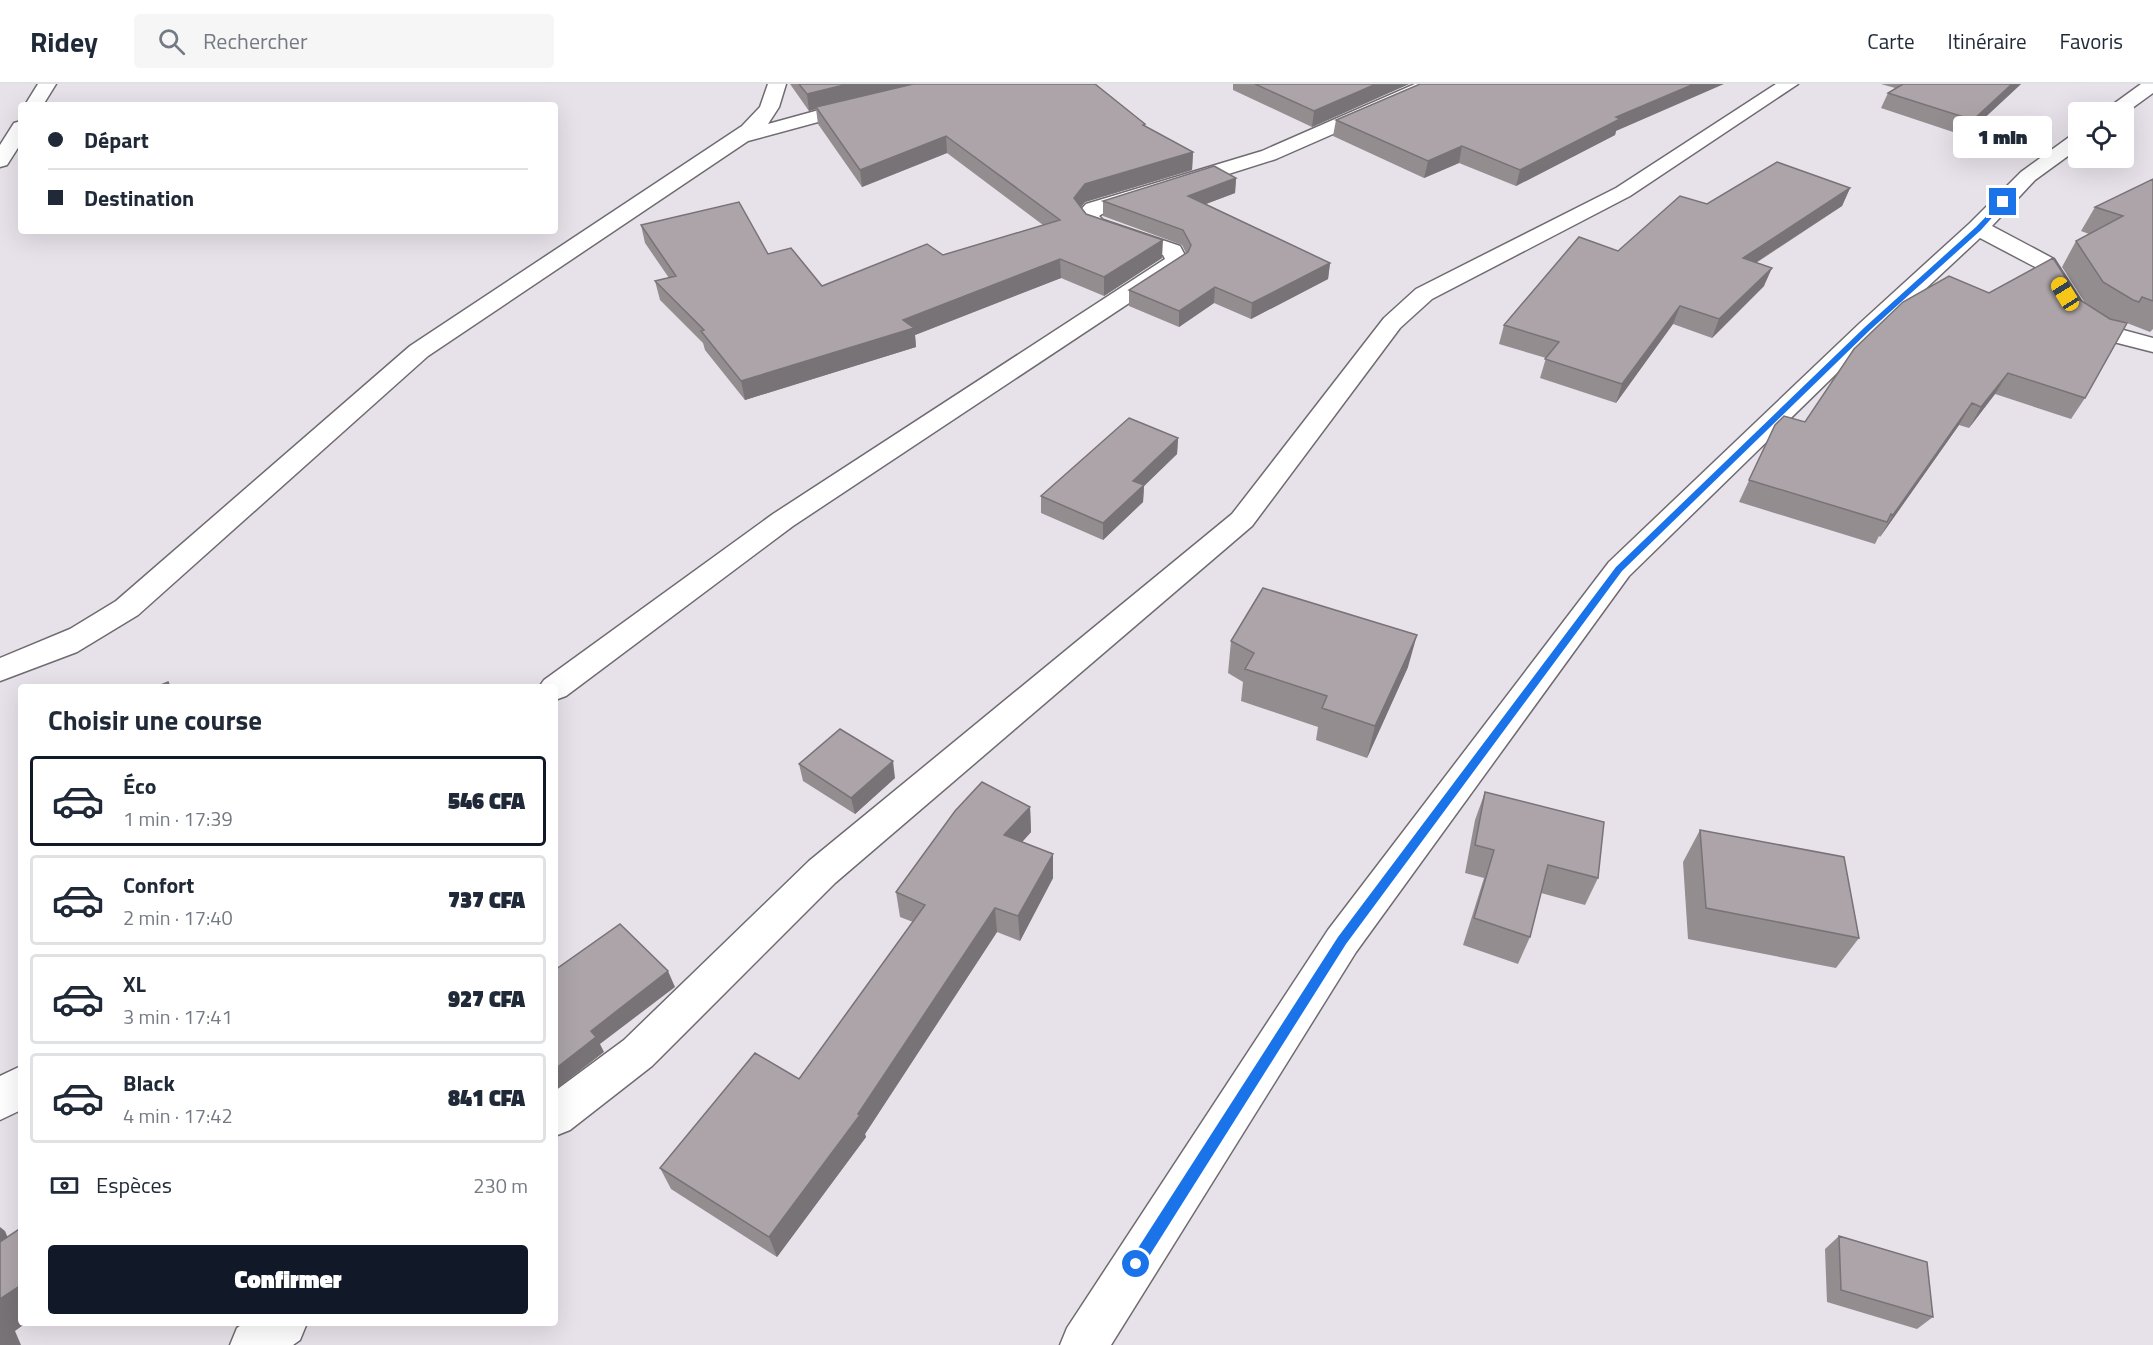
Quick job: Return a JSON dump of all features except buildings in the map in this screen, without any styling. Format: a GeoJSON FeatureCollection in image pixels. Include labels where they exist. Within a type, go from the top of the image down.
{"type":"FeatureCollection","features":[{"type":"Feature","properties":{"kind":"street"},"geometry":{"type":"LineString","coordinates":[[36,102],[47,84]]}},
{"type":"Feature","properties":{"kind":"street"},"geometry":{"type":"LineString","coordinates":[[0,670],[57,650],[99,628],[127,608],[419,351],[742,136],[764,119],[775,101],[777,84]]}},
{"type":"Feature","properties":{"kind":"street"},"geometry":{"type":"LineString","coordinates":[[558,686],[783,520],[1177,261],[1172,251],[1095,225],[1087,215],[1094,209],[1269,155],[1431,84]]}},
{"type":"Feature","properties":{"kind":"street"},"geometry":{"type":"LineString","coordinates":[[558,1114],[638,1053],[822,872],[1242,520],[1392,323],[1424,294],[1623,192],[1789,84]]}},
{"type":"Feature","properties":{"kind":"street"},"geometry":{"type":"LineString","coordinates":[[2129,102],[2153,84]]}},
{"type":"Feature","properties":{"kind":"street"},"geometry":{"type":"LineString","coordinates":[[742,136],[874,101]]}},
{"type":"Feature","properties":{"kind":"street"},"geometry":{"type":"LineString","coordinates":[[0,161],[18,131]]}},
{"type":"Feature","properties":{"kind":"street"},"geometry":{"type":"LineString","coordinates":[[1084,1345],[1342,940],[1619,569],[1868,329],[1978,228],[2028,176],[2068,147]]}},
{"type":"Feature","properties":{"kind":"street"},"geometry":{"type":"LineString","coordinates":[[1978,228],[2046,264],[2077,314],[2107,333],[2153,345]]}},
{"type":"Feature","properties":{"kind":"street"},"geometry":{"type":"LineString","coordinates":[[0,1101],[18,1087]]}},
{"type":"Feature","properties":{"kind":"street"},"geometry":{"type":"LineString","coordinates":[[254,1345],[279,1326]]}},
{"type":"Feature","properties":{"kind":"route"},"geometry":{"type":"LineString","coordinates":[[1136,1264],[1342,940],[1619,569],[2003,202]]}}]}
